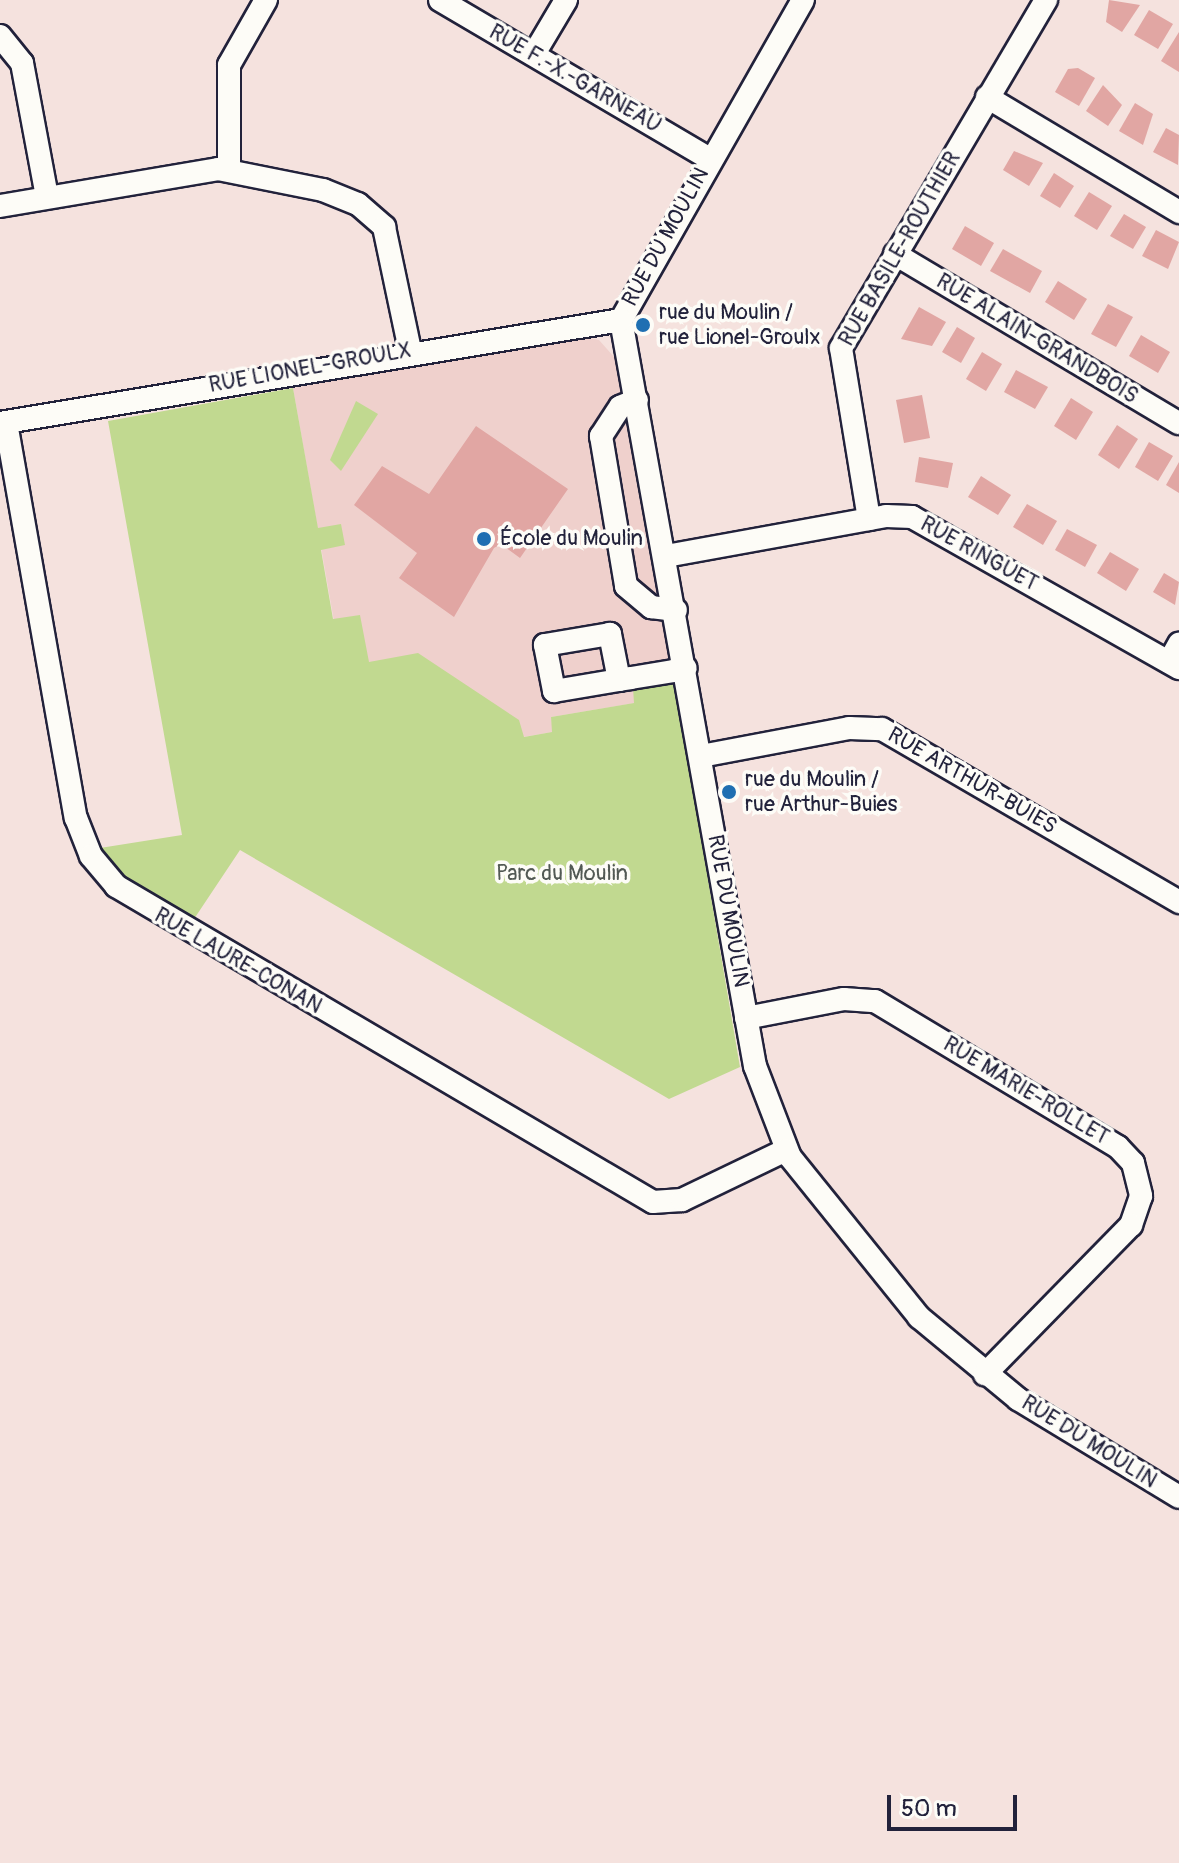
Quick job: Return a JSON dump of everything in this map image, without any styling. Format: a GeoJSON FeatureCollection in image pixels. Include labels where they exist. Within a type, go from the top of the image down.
{"type":"FeatureCollection","features":[{"type":"Feature","properties":{"kind":"street"},"geometry":{"type":"LineString","coordinates":[[229,169],[229,65],[266,0]]}},
{"type":"Feature","properties":{"kind":"street","name":"RUE F.-X.-GARNEAU"},"geometry":{"type":"LineString","coordinates":[[440,0],[710,159]]}},
{"type":"Feature","properties":{"kind":"street"},"geometry":{"type":"LineString","coordinates":[[534,54],[566,0]]}},
{"type":"Feature","properties":{"kind":"street","name":"RUE DU MOULIN"},"geometry":{"type":"LineString","coordinates":[[803,0],[621,320],[676,610],[746,1018],[786,1150],[861,1253],[985,1374],[1179,1497]]}},
{"type":"Feature","properties":{"kind":"street","name":"RUE BASILE-ROUTHIER"},"geometry":{"type":"LineString","coordinates":[[869,519],[839,357],[895,254],[1046,0]]}},
{"type":"Feature","properties":{"kind":"street"},"geometry":{"type":"LineString","coordinates":[[0,36],[22,63],[47,196]]}},
{"type":"Feature","properties":{"kind":"street"},"geometry":{"type":"LineString","coordinates":[[987,97],[1179,212]]}},
{"type":"Feature","properties":{"kind":"street"},"geometry":{"type":"LineString","coordinates":[[0,206],[229,169],[316,187],[373,214],[391,245],[410,350]]}},
{"type":"Feature","properties":{"kind":"street","name":"RUE ALAIN-GRANDBOIS"},"geometry":{"type":"LineString","coordinates":[[895,254],[1179,423]]}},
{"type":"Feature","properties":{"kind":"street","name":"RUE LIONEL-GROULX"},"geometry":{"type":"LineString","coordinates":[[3,423],[410,350],[621,320]]}},
{"type":"Feature","properties":{"kind":"street"},"geometry":{"type":"LineString","coordinates":[[637,400],[620,407],[601,436],[625,577],[639,600],[663,613],[676,610]]}},
{"type":"Feature","properties":{"kind":"street","name":"RUE LAURE-CONAN"},"geometry":{"type":"LineString","coordinates":[[3,423],[76,818],[111,881],[653,1202],[682,1200],[786,1150]]}},
{"type":"Feature","properties":{"kind":"street","name":"RUE RINGUET"},"geometry":{"type":"LineString","coordinates":[[666,556],[869,519],[901,516],[936,526],[1176,658]]}},
{"type":"Feature","properties":{"kind":"street"},"geometry":{"type":"LineString","coordinates":[[619,680],[686,668]]}},
{"type":"Feature","properties":{"kind":"street","name":"RUE ARTHUR-BUIES"},"geometry":{"type":"LineString","coordinates":[[701,756],[849,728],[882,729],[1179,902]]}},
{"type":"Feature","properties":{"kind":"street","name":"RUE MARIE-ROLLET"},"geometry":{"type":"LineString","coordinates":[[746,1018],[844,999],[875,1001],[1118,1147],[1133,1163],[1141,1196],[1131,1225],[985,1374]]}},
{"type":"Feature","properties":{"kind":"shaded area","name":"École du Moulin"},"geometry":{"type":"Polygon","coordinates":[[[579,336],[599,340],[615,358],[674,680],[635,703],[551,717],[553,732],[523,737],[342,667],[293,388],[579,336]]]}},
{"type":"Feature","properties":{"kind":"green space","name":"Parc du Moulin"},"geometry":{"type":"Polygon","coordinates":[[[293,388],[318,528],[341,524],[345,545],[321,550],[333,619],[360,615],[369,662],[418,653],[519,720],[524,737],[552,732],[551,717],[634,703],[633,688],[674,680],[740,1067],[669,1099],[240,850],[192,922],[131,883],[105,856],[100,848],[182,835],[108,421],[293,388]]]}},
{"type":"Feature","properties":{"kind":"green space"},"geometry":{"type":"Polygon","coordinates":[[[356,401],[378,414],[341,471],[330,460],[356,401]]]}},
{"type":"Feature","properties":{"kind":"building"},"geometry":{"type":"Polygon","coordinates":[[[1109,0],[1140,5],[1122,32],[1106,22],[1109,0]]]}},
{"type":"Feature","properties":{"kind":"building"},"geometry":{"type":"Polygon","coordinates":[[[1149,10],[1173,24],[1158,49],[1134,35],[1149,10]]]}},
{"type":"Feature","properties":{"kind":"building"},"geometry":{"type":"Polygon","coordinates":[[[1179,32],[1179,72],[1161,61],[1179,32]]]}},
{"type":"Feature","properties":{"kind":"building"},"geometry":{"type":"Polygon","coordinates":[[[1078,68],[1095,78],[1079,106],[1055,92],[1068,69],[1078,68]]]}},
{"type":"Feature","properties":{"kind":"building"},"geometry":{"type":"Polygon","coordinates":[[[1103,85],[1122,105],[1108,126],[1086,111],[1103,85]]]}},
{"type":"Feature","properties":{"kind":"building"},"geometry":{"type":"Polygon","coordinates":[[[1135,103],[1153,114],[1143,145],[1119,131],[1135,103]]]}},
{"type":"Feature","properties":{"kind":"building"},"geometry":{"type":"Polygon","coordinates":[[[1166,128],[1179,135],[1178,165],[1153,152],[1166,128]]]}},
{"type":"Feature","properties":{"kind":"building"},"geometry":{"type":"Polygon","coordinates":[[[1014,151],[1043,163],[1029,186],[1003,170],[1014,151]]]}},
{"type":"Feature","properties":{"kind":"building"},"geometry":{"type":"Polygon","coordinates":[[[1054,173],[1074,186],[1060,208],[1040,196],[1054,173]]]}},
{"type":"Feature","properties":{"kind":"building"},"geometry":{"type":"Polygon","coordinates":[[[1089,192],[1112,206],[1097,230],[1074,216],[1089,192]]]}},
{"type":"Feature","properties":{"kind":"building"},"geometry":{"type":"Polygon","coordinates":[[[1124,214],[1146,227],[1133,249],[1110,236],[1124,214]]]}},
{"type":"Feature","properties":{"kind":"building"},"geometry":{"type":"Polygon","coordinates":[[[965,226],[994,243],[981,266],[952,249],[965,226]]]}},
{"type":"Feature","properties":{"kind":"building"},"geometry":{"type":"Polygon","coordinates":[[[1156,230],[1179,242],[1168,269],[1142,256],[1156,230]]]}},
{"type":"Feature","properties":{"kind":"building"},"geometry":{"type":"Polygon","coordinates":[[[1003,249],[1042,271],[1030,293],[990,271],[1003,249]]]}},
{"type":"Feature","properties":{"kind":"building"},"geometry":{"type":"Polygon","coordinates":[[[1058,281],[1087,299],[1074,320],[1045,302],[1058,281]]]}},
{"type":"Feature","properties":{"kind":"building"},"geometry":{"type":"Polygon","coordinates":[[[1108,304],[1133,317],[1116,347],[1091,334],[1108,304]]]}},
{"type":"Feature","properties":{"kind":"building"},"geometry":{"type":"Polygon","coordinates":[[[919,307],[946,322],[932,346],[901,339],[919,307]]]}},
{"type":"Feature","properties":{"kind":"building"},"geometry":{"type":"Polygon","coordinates":[[[957,327],[975,338],[961,363],[942,352],[957,327]]]}},
{"type":"Feature","properties":{"kind":"building"},"geometry":{"type":"Polygon","coordinates":[[[1141,335],[1170,352],[1158,373],[1129,356],[1141,335]]]}},
{"type":"Feature","properties":{"kind":"building"},"geometry":{"type":"Polygon","coordinates":[[[982,352],[1002,364],[986,391],[966,379],[982,352]]]}},
{"type":"Feature","properties":{"kind":"building"},"geometry":{"type":"Polygon","coordinates":[[[1016,370],[1048,387],[1035,409],[1004,392],[1016,370]]]}},
{"type":"Feature","properties":{"kind":"building"},"geometry":{"type":"Polygon","coordinates":[[[922,395],[930,438],[904,443],[896,400],[922,395]]]}},
{"type":"Feature","properties":{"kind":"building"},"geometry":{"type":"Polygon","coordinates":[[[1071,398],[1093,412],[1076,440],[1054,426],[1071,398]]]}},
{"type":"Feature","properties":{"kind":"building"},"geometry":{"type":"Polygon","coordinates":[[[1117,425],[1138,439],[1119,469],[1098,455],[1117,425]]]}},
{"type":"Feature","properties":{"kind":"building"},"geometry":{"type":"Polygon","coordinates":[[[476,426],[568,489],[520,558],[501,544],[494,548],[454,617],[399,578],[417,553],[354,505],[382,466],[429,494],[476,426]]]}},
{"type":"Feature","properties":{"kind":"building"},"geometry":{"type":"Polygon","coordinates":[[[1149,442],[1173,456],[1158,481],[1135,467],[1149,442]]]}},
{"type":"Feature","properties":{"kind":"building"},"geometry":{"type":"Polygon","coordinates":[[[919,457],[953,463],[948,488],[915,482],[919,457]]]}},
{"type":"Feature","properties":{"kind":"building"},"geometry":{"type":"Polygon","coordinates":[[[1179,462],[1179,493],[1166,485],[1179,462]]]}},
{"type":"Feature","properties":{"kind":"building"},"geometry":{"type":"Polygon","coordinates":[[[981,476],[1011,495],[998,515],[968,497],[981,476]]]}},
{"type":"Feature","properties":{"kind":"building"},"geometry":{"type":"Polygon","coordinates":[[[1027,504],[1057,521],[1043,545],[1013,527],[1027,504]]]}},
{"type":"Feature","properties":{"kind":"building"},"geometry":{"type":"Polygon","coordinates":[[[1067,529],[1097,545],[1085,567],[1055,550],[1067,529]]]}},
{"type":"Feature","properties":{"kind":"building"},"geometry":{"type":"Polygon","coordinates":[[[1110,552],[1139,569],[1126,591],[1097,573],[1110,552]]]}},
{"type":"Feature","properties":{"kind":"building"},"geometry":{"type":"Polygon","coordinates":[[[1164,573],[1179,582],[1175,605],[1153,592],[1164,573]]]}},
{"type":"Feature","properties":{"kind":"place","name":"rue du Moulin / rue Lionel-Groulx"},"geometry":{"type":"Point","coordinates":[643,325]}},
{"type":"Feature","properties":{"kind":"place","name":"École du Moulin"},"geometry":{"type":"Point","coordinates":[484,539]}},
{"type":"Feature","properties":{"kind":"place","name":"rue du Moulin / rue Arthur-Buies"},"geometry":{"type":"Point","coordinates":[729,792]}}]}
